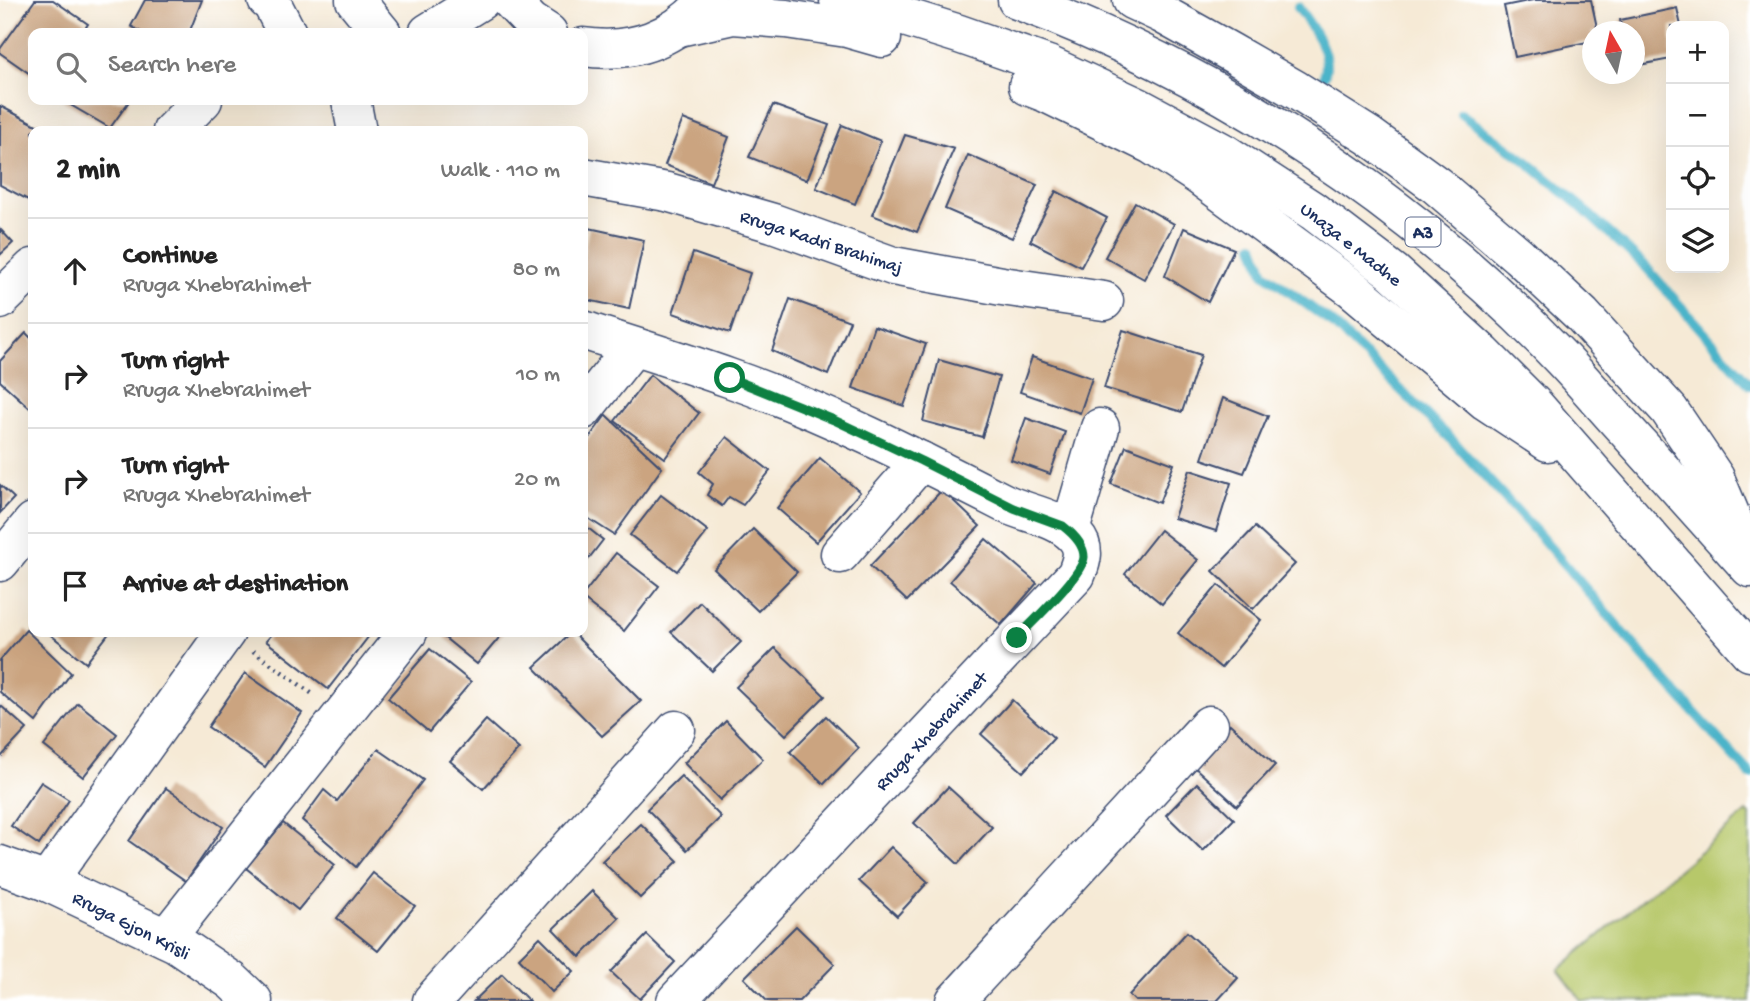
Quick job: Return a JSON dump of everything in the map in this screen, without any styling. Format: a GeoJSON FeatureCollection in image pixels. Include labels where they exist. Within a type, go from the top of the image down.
{"type":"FeatureCollection","features":[{"type":"Feature","properties":{"kind":"main road"},"geometry":{"type":"LineString","coordinates":[[355,0],[378,28]]}},
{"type":"Feature","properties":{"kind":"main road"},"geometry":{"type":"LineString","coordinates":[[436,28],[481,0]]}},
{"type":"Feature","properties":{"kind":"main road"},"geometry":{"type":"LineString","coordinates":[[510,0],[540,28]]}},
{"type":"Feature","properties":{"kind":"main road","name":"Unaza e Madhe"},"geometry":{"type":"LineString","coordinates":[[839,0],[886,11],[1048,65],[1139,107],[1224,153],[1312,211],[1393,272],[1483,354],[1535,406],[1750,652]]}},
{"type":"Feature","properties":{"kind":"main road","name":"A3"},"geometry":{"type":"LineString","coordinates":[[1017,0],[1074,22],[1228,99],[1287,132],[1398,212],[1457,259],[1562,359],[1750,568]]}},
{"type":"Feature","properties":{"kind":"main road"},"geometry":{"type":"LineString","coordinates":[[1132,0],[1230,52],[1369,136],[1436,185],[1519,256],[1582,315],[1669,411],[1715,478],[1750,562]]}},
{"type":"Feature","properties":{"kind":"main road"},"geometry":{"type":"LineString","coordinates":[[588,49],[624,48],[643,44],[662,37],[695,11],[786,19],[847,28],[970,64],[1059,99],[1152,145],[1198,175],[1353,289],[1486,401],[1591,471]]}},
{"type":"Feature","properties":{"kind":"main road"},"geometry":{"type":"LineString","coordinates":[[177,126],[198,105]]}},
{"type":"Feature","properties":{"kind":"main road"},"geometry":{"type":"LineString","coordinates":[[352,105],[356,126]]}},
{"type":"Feature","properties":{"kind":"main road","name":"Rruga Kadri Brahimaj"},"geometry":{"type":"LineString","coordinates":[[588,178],[667,192],[773,223],[893,266],[1104,301]]}},
{"type":"Feature","properties":{"kind":"main road"},"geometry":{"type":"LineString","coordinates":[[0,300],[28,273]]}},
{"type":"Feature","properties":{"kind":"main road"},"geometry":{"type":"LineString","coordinates":[[588,332],[743,383],[834,420],[1014,508],[1070,531],[1100,428]]}},
{"type":"Feature","properties":{"kind":"main road"},"geometry":{"type":"LineString","coordinates":[[588,404],[633,347]]}},
{"type":"Feature","properties":{"kind":"main road"},"geometry":{"type":"LineString","coordinates":[[840,554],[921,461]]}},
{"type":"Feature","properties":{"kind":"main road"},"geometry":{"type":"LineString","coordinates":[[0,562],[28,528]]}},
{"type":"Feature","properties":{"kind":"main road","name":"Rruga Xhebrahimet"},"geometry":{"type":"LineString","coordinates":[[676,1001],[1076,575],[1084,557],[1078,539],[1070,531]]}},
{"type":"Feature","properties":{"kind":"main road"},"geometry":{"type":"LineString","coordinates":[[166,938],[404,637]]}},
{"type":"Feature","properties":{"kind":"main road"},"geometry":{"type":"LineString","coordinates":[[47,882],[237,639]]}},
{"type":"Feature","properties":{"kind":"main road"},"geometry":{"type":"LineString","coordinates":[[954,1001],[1209,725]]}},
{"type":"Feature","properties":{"kind":"main road"},"geometry":{"type":"LineString","coordinates":[[432,1001],[676,730]]}},
{"type":"Feature","properties":{"kind":"main road","name":"Rruga Gjon Krisli"},"geometry":{"type":"LineString","coordinates":[[0,865],[47,882],[176,943],[232,981],[253,1001]]}},
{"type":"Feature","properties":{"kind":"path"},"geometry":{"type":"LineString","coordinates":[[237,639],[342,716]]}},
{"type":"Feature","properties":{"kind":"green space"},"geometry":{"type":"Polygon","coordinates":[[[1747,812],[1750,815],[1750,1001],[1582,1001],[1558,970],[1747,812]]]}},
{"type":"Feature","properties":{"kind":"building"},"geometry":{"type":"Polygon","coordinates":[[[35,0],[53,0],[88,24],[85,28],[28,28],[28,73],[0,53],[0,49],[35,0]]]}},
{"type":"Feature","properties":{"kind":"building"},"geometry":{"type":"Polygon","coordinates":[[[145,0],[202,0],[191,28],[131,26],[145,0]]]}},
{"type":"Feature","properties":{"kind":"building"},"geometry":{"type":"Polygon","coordinates":[[[1533,0],[1591,0],[1596,21],[1582,21],[1582,43],[1515,57],[1504,6],[1533,0]]]}},
{"type":"Feature","properties":{"kind":"building"},"geometry":{"type":"Polygon","coordinates":[[[1677,8],[1680,21],[1666,21],[1666,60],[1645,64],[1645,21],[1620,20],[1677,8]]]}},
{"type":"Feature","properties":{"kind":"building"},"geometry":{"type":"Polygon","coordinates":[[[71,105],[126,105],[111,126],[107,126],[71,105]]]}},
{"type":"Feature","properties":{"kind":"building"},"geometry":{"type":"Polygon","coordinates":[[[773,105],[829,125],[807,180],[749,157],[773,105]]]}},
{"type":"Feature","properties":{"kind":"building"},"geometry":{"type":"Polygon","coordinates":[[[0,106],[38,126],[28,126],[28,200],[0,185],[0,106]]]}},
{"type":"Feature","properties":{"kind":"building"},"geometry":{"type":"Polygon","coordinates":[[[683,119],[729,137],[711,183],[665,165],[683,119]]]}},
{"type":"Feature","properties":{"kind":"building"},"geometry":{"type":"Polygon","coordinates":[[[842,125],[881,141],[855,204],[816,188],[842,125]]]}},
{"type":"Feature","properties":{"kind":"building"},"geometry":{"type":"Polygon","coordinates":[[[905,135],[954,149],[917,232],[872,215],[905,135]]]}},
{"type":"Feature","properties":{"kind":"building"},"geometry":{"type":"Polygon","coordinates":[[[968,155],[1037,185],[1012,238],[945,209],[968,155]]]}},
{"type":"Feature","properties":{"kind":"building"},"geometry":{"type":"Polygon","coordinates":[[[1056,191],[1107,218],[1081,267],[1030,241],[1056,191]]]}},
{"type":"Feature","properties":{"kind":"building"},"geometry":{"type":"Polygon","coordinates":[[[1135,202],[1174,224],[1144,279],[1105,257],[1135,202]]]}},
{"type":"Feature","properties":{"kind":"building"},"geometry":{"type":"Polygon","coordinates":[[[589,228],[644,240],[629,309],[588,300],[589,228]]]}},
{"type":"Feature","properties":{"kind":"building"},"geometry":{"type":"Polygon","coordinates":[[[1184,228],[1234,249],[1208,302],[1165,276],[1184,228]]]}},
{"type":"Feature","properties":{"kind":"building"},"geometry":{"type":"Polygon","coordinates":[[[0,229],[13,243],[0,255],[0,229]]]}},
{"type":"Feature","properties":{"kind":"building"},"geometry":{"type":"Polygon","coordinates":[[[693,253],[750,273],[730,333],[673,313],[693,253]]]}},
{"type":"Feature","properties":{"kind":"building"},"geometry":{"type":"Polygon","coordinates":[[[790,299],[850,321],[828,375],[772,351],[790,299]]]}},
{"type":"Feature","properties":{"kind":"building"},"geometry":{"type":"Polygon","coordinates":[[[874,326],[926,344],[904,406],[853,388],[874,326]]]}},
{"type":"Feature","properties":{"kind":"building"},"geometry":{"type":"Polygon","coordinates":[[[1123,330],[1201,355],[1182,412],[1104,388],[1123,330]]]}},
{"type":"Feature","properties":{"kind":"building"},"geometry":{"type":"Polygon","coordinates":[[[26,333],[28,335],[28,406],[0,381],[0,361],[26,333]]]}},
{"type":"Feature","properties":{"kind":"building"},"geometry":{"type":"Polygon","coordinates":[[[1032,357],[1092,378],[1080,413],[1020,392],[1032,357]]]}},
{"type":"Feature","properties":{"kind":"building"},"geometry":{"type":"Polygon","coordinates":[[[939,360],[999,377],[982,437],[923,421],[939,360]]]}},
{"type":"Feature","properties":{"kind":"building"},"geometry":{"type":"Polygon","coordinates":[[[650,375],[699,413],[665,458],[615,421],[650,375]]]}},
{"type":"Feature","properties":{"kind":"building"},"geometry":{"type":"Polygon","coordinates":[[[1223,398],[1268,416],[1244,473],[1202,459],[1223,398]]]}},
{"type":"Feature","properties":{"kind":"building"},"geometry":{"type":"Polygon","coordinates":[[[606,415],[662,468],[614,535],[588,518],[588,439],[606,415]]]}},
{"type":"Feature","properties":{"kind":"building"},"geometry":{"type":"Polygon","coordinates":[[[1026,418],[1065,432],[1050,474],[1011,460],[1026,418]]]}},
{"type":"Feature","properties":{"kind":"building"},"geometry":{"type":"Polygon","coordinates":[[[727,437],[770,471],[743,505],[729,497],[722,506],[707,495],[713,484],[699,472],[727,437]]]}},
{"type":"Feature","properties":{"kind":"building"},"geometry":{"type":"Polygon","coordinates":[[[1126,446],[1174,464],[1159,503],[1111,484],[1126,446]]]}},
{"type":"Feature","properties":{"kind":"building"},"geometry":{"type":"Polygon","coordinates":[[[820,458],[860,492],[816,542],[777,508],[820,458]]]}},
{"type":"Feature","properties":{"kind":"building"},"geometry":{"type":"Polygon","coordinates":[[[1190,470],[1231,483],[1216,531],[1174,518],[1190,470]]]}},
{"type":"Feature","properties":{"kind":"building"},"geometry":{"type":"Polygon","coordinates":[[[0,485],[14,498],[0,513],[0,485]]]}},
{"type":"Feature","properties":{"kind":"building"},"geometry":{"type":"Polygon","coordinates":[[[942,490],[980,526],[907,601],[870,566],[942,490]]]}},
{"type":"Feature","properties":{"kind":"building"},"geometry":{"type":"Polygon","coordinates":[[[661,495],[708,531],[677,571],[630,535],[661,495]]]}},
{"type":"Feature","properties":{"kind":"building"},"geometry":{"type":"Polygon","coordinates":[[[1255,527],[1295,564],[1253,609],[1213,571],[1255,527]]]}},
{"type":"Feature","properties":{"kind":"building"},"geometry":{"type":"Polygon","coordinates":[[[588,528],[603,540],[588,560],[588,528]]]}},
{"type":"Feature","properties":{"kind":"building"},"geometry":{"type":"Polygon","coordinates":[[[753,529],[797,572],[758,611],[714,569],[753,529]]]}},
{"type":"Feature","properties":{"kind":"building"},"geometry":{"type":"Polygon","coordinates":[[[1160,530],[1198,560],[1162,604],[1125,574],[1160,530]]]}},
{"type":"Feature","properties":{"kind":"building"},"geometry":{"type":"Polygon","coordinates":[[[986,539],[1037,583],[1001,625],[950,581],[986,539]]]}},
{"type":"Feature","properties":{"kind":"building"},"geometry":{"type":"Polygon","coordinates":[[[616,553],[659,586],[624,631],[588,603],[588,589],[616,553]]]}},
{"type":"Feature","properties":{"kind":"building"},"geometry":{"type":"Polygon","coordinates":[[[1218,585],[1261,620],[1221,668],[1178,633],[1218,585]]]}},
{"type":"Feature","properties":{"kind":"building"},"geometry":{"type":"Polygon","coordinates":[[[700,602],[741,642],[712,671],[671,632],[700,602]]]}},
{"type":"Feature","properties":{"kind":"building"},"geometry":{"type":"Polygon","coordinates":[[[26,630],[28,637],[33,637],[71,673],[36,722],[0,692],[0,660],[26,630]]]}},
{"type":"Feature","properties":{"kind":"building"},"geometry":{"type":"Polygon","coordinates":[[[53,637],[106,637],[86,663],[53,637]]]}},
{"type":"Feature","properties":{"kind":"building"},"geometry":{"type":"Polygon","coordinates":[[[270,637],[368,637],[328,689],[266,641],[270,637]]]}},
{"type":"Feature","properties":{"kind":"building"},"geometry":{"type":"Polygon","coordinates":[[[446,637],[500,637],[477,664],[446,637]]]}},
{"type":"Feature","properties":{"kind":"building"},"geometry":{"type":"Polygon","coordinates":[[[567,637],[577,637],[641,701],[602,736],[534,667],[567,637]]]}},
{"type":"Feature","properties":{"kind":"building"},"geometry":{"type":"Polygon","coordinates":[[[775,648],[825,696],[786,735],[736,687],[775,648]]]}},
{"type":"Feature","properties":{"kind":"building"},"geometry":{"type":"Polygon","coordinates":[[[430,649],[471,682],[429,732],[388,698],[430,649]]]}},
{"type":"Feature","properties":{"kind":"building"},"geometry":{"type":"Polygon","coordinates":[[[245,673],[302,713],[265,767],[208,727],[245,673]]]}},
{"type":"Feature","properties":{"kind":"building"},"geometry":{"type":"Polygon","coordinates":[[[1012,700],[1054,738],[1023,772],[981,734],[1012,700]]]}},
{"type":"Feature","properties":{"kind":"building"},"geometry":{"type":"Polygon","coordinates":[[[78,703],[117,734],[83,777],[44,746],[78,703]]]}},
{"type":"Feature","properties":{"kind":"building"},"geometry":{"type":"Polygon","coordinates":[[[0,705],[27,729],[0,758],[0,705]]]}},
{"type":"Feature","properties":{"kind":"building"},"geometry":{"type":"Polygon","coordinates":[[[826,716],[859,748],[824,784],[790,752],[826,716]]]}},
{"type":"Feature","properties":{"kind":"building"},"geometry":{"type":"Polygon","coordinates":[[[486,720],[519,749],[483,789],[450,761],[486,720]]]}},
{"type":"Feature","properties":{"kind":"building"},"geometry":{"type":"Polygon","coordinates":[[[726,721],[763,759],[720,800],[684,763],[726,721]]]}},
{"type":"Feature","properties":{"kind":"building"},"geometry":{"type":"Polygon","coordinates":[[[1230,724],[1275,765],[1237,806],[1192,765],[1230,724]]]}},
{"type":"Feature","properties":{"kind":"building"},"geometry":{"type":"Polygon","coordinates":[[[378,749],[423,780],[356,867],[302,820],[324,790],[337,801],[378,749]]]}},
{"type":"Feature","properties":{"kind":"building"},"geometry":{"type":"Polygon","coordinates":[[[681,776],[721,817],[687,850],[647,809],[681,776]]]}},
{"type":"Feature","properties":{"kind":"building"},"geometry":{"type":"Polygon","coordinates":[[[41,782],[69,800],[39,845],[11,826],[41,782]]]}},
{"type":"Feature","properties":{"kind":"building"},"geometry":{"type":"Polygon","coordinates":[[[1197,783],[1234,819],[1203,851],[1166,815],[1197,783]]]}},
{"type":"Feature","properties":{"kind":"building"},"geometry":{"type":"Polygon","coordinates":[[[948,787],[992,827],[958,864],[914,823],[948,787]]]}},
{"type":"Feature","properties":{"kind":"building"},"geometry":{"type":"Polygon","coordinates":[[[166,788],[223,827],[186,881],[129,841],[166,788]]]}},
{"type":"Feature","properties":{"kind":"building"},"geometry":{"type":"Polygon","coordinates":[[[283,823],[335,865],[298,910],[246,868],[283,823]]]}},
{"type":"Feature","properties":{"kind":"building"},"geometry":{"type":"Polygon","coordinates":[[[641,824],[678,861],[640,898],[602,861],[641,824]]]}},
{"type":"Feature","properties":{"kind":"building"},"geometry":{"type":"Polygon","coordinates":[[[891,847],[928,882],[897,916],[859,881],[891,847]]]}},
{"type":"Feature","properties":{"kind":"building"},"geometry":{"type":"Polygon","coordinates":[[[373,873],[415,906],[378,951],[337,918],[373,873]]]}},
{"type":"Feature","properties":{"kind":"building"},"geometry":{"type":"Polygon","coordinates":[[[592,891],[619,918],[580,957],[553,929],[592,891]]]}},
{"type":"Feature","properties":{"kind":"building"},"geometry":{"type":"Polygon","coordinates":[[[796,926],[835,964],[799,1001],[767,1001],[744,978],[796,926]]]}},
{"type":"Feature","properties":{"kind":"building"},"geometry":{"type":"Polygon","coordinates":[[[1187,932],[1238,978],[1217,1001],[1135,1001],[1129,995],[1187,932]]]}},
{"type":"Feature","properties":{"kind":"building"},"geometry":{"type":"Polygon","coordinates":[[[647,935],[675,962],[640,999],[611,972],[647,935]]]}},
{"type":"Feature","properties":{"kind":"building"},"geometry":{"type":"Polygon","coordinates":[[[540,937],[574,971],[552,992],[519,958],[540,937]]]}},
{"type":"Feature","properties":{"kind":"building"},"geometry":{"type":"Polygon","coordinates":[[[502,974],[529,1001],[474,1001],[502,974]]]}},
{"type":"Feature","properties":{"kind":"waterway"},"geometry":{"type":"LineString","coordinates":[[1298,7],[1323,49],[1326,67],[1324,76]]}},
{"type":"Feature","properties":{"kind":"waterway"},"geometry":{"type":"LineString","coordinates":[[1461,114],[1521,157],[1580,206],[1646,267],[1750,385]]}},
{"type":"Feature","properties":{"kind":"waterway"},"geometry":{"type":"LineString","coordinates":[[1254,245],[1264,273],[1332,323],[1451,439],[1750,774]]}},
{"type":"Feature","properties":{"kind":"route"},"geometry":{"type":"LineString","coordinates":[[730,378],[834,420],[1014,508],[1070,531],[1078,539],[1084,557],[1076,575],[1017,638]]}}]}
